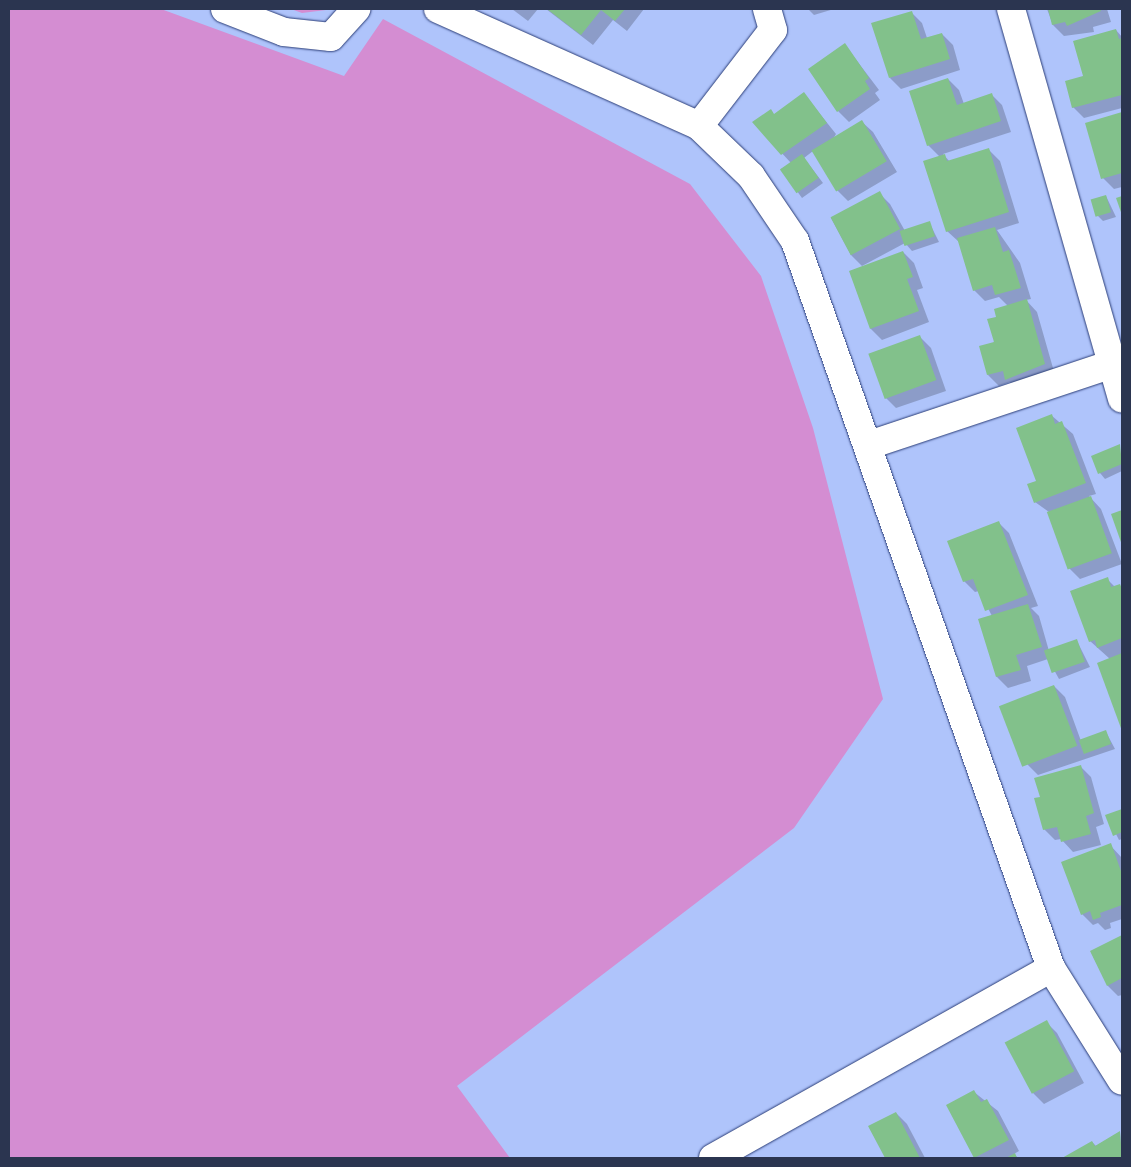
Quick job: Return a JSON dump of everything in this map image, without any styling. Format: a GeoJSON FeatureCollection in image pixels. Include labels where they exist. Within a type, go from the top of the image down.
{"type":"FeatureCollection","features":[{"type":"Feature","properties":{"kind":"street"},"geometry":{"type":"LineString","coordinates":[[225,9],[284,32],[331,37],[356,9]]}},
{"type":"Feature","properties":{"kind":"street"},"geometry":{"type":"LineString","coordinates":[[438,9],[699,126],[751,176],[795,241],[869,446],[1051,968],[1122,1081]]}},
{"type":"Feature","properties":{"kind":"street"},"geometry":{"type":"LineString","coordinates":[[699,126],[773,30],[767,9]]}},
{"type":"Feature","properties":{"kind":"street"},"geometry":{"type":"LineString","coordinates":[[1011,9],[1110,365],[1122,399]]}},
{"type":"Feature","properties":{"kind":"street"},"geometry":{"type":"LineString","coordinates":[[869,446],[1110,365]]}},
{"type":"Feature","properties":{"kind":"street"},"geometry":{"type":"LineString","coordinates":[[713,1158],[1051,968]]}},
{"type":"Feature","properties":{"kind":"shaded area"},"geometry":{"type":"Polygon","coordinates":[[[9,9],[161,9],[344,76],[383,19],[690,184],[761,276],[813,428],[883,699],[794,828],[457,1086],[510,1158],[9,1158],[9,9]]]}},
{"type":"Feature","properties":{"kind":"shaded area"},"geometry":{"type":"Polygon","coordinates":[[[291,9],[334,9],[302,13],[291,9]]]}},
{"type":"Feature","properties":{"kind":"building"},"geometry":{"type":"Polygon","coordinates":[[[547,9],[625,9],[615,21],[601,10],[581,35],[547,9]]]}},
{"type":"Feature","properties":{"kind":"building"},"geometry":{"type":"Polygon","coordinates":[[[1048,9],[1100,9],[1101,11],[1067,26],[1065,22],[1052,25],[1048,9]]]}},
{"type":"Feature","properties":{"kind":"building"},"geometry":{"type":"Polygon","coordinates":[[[912,11],[921,39],[942,33],[950,59],[889,78],[871,23],[912,11]]]}},
{"type":"Feature","properties":{"kind":"building"},"geometry":{"type":"Polygon","coordinates":[[[1116,29],[1119,39],[1122,38],[1122,95],[1072,108],[1065,81],[1083,76],[1073,41],[1116,29]]]}},
{"type":"Feature","properties":{"kind":"building"},"geometry":{"type":"Polygon","coordinates":[[[845,43],[869,78],[865,81],[870,89],[837,112],[808,69],[845,43]]]}},
{"type":"Feature","properties":{"kind":"building"},"geometry":{"type":"Polygon","coordinates":[[[948,78],[957,105],[992,93],[1001,121],[927,146],[909,91],[948,78]]]}},
{"type":"Feature","properties":{"kind":"building"},"geometry":{"type":"Polygon","coordinates":[[[804,92],[827,123],[781,155],[752,122],[771,109],[774,114],[804,92]]]}},
{"type":"Feature","properties":{"kind":"building"},"geometry":{"type":"Polygon","coordinates":[[[1122,112],[1122,173],[1101,179],[1085,123],[1122,112]]]}},
{"type":"Feature","properties":{"kind":"building"},"geometry":{"type":"Polygon","coordinates":[[[862,120],[887,161],[836,192],[811,150],[862,120]]]}},
{"type":"Feature","properties":{"kind":"building"},"geometry":{"type":"Polygon","coordinates":[[[989,148],[1009,212],[946,232],[923,161],[945,154],[947,161],[989,148]]]}},
{"type":"Feature","properties":{"kind":"building"},"geometry":{"type":"Polygon","coordinates":[[[802,154],[819,178],[797,193],[780,169],[802,154]]]}},
{"type":"Feature","properties":{"kind":"building"},"geometry":{"type":"Polygon","coordinates":[[[880,191],[900,229],[851,255],[831,217],[880,191]]]}},
{"type":"Feature","properties":{"kind":"building"},"geometry":{"type":"Polygon","coordinates":[[[1106,195],[1111,212],[1096,217],[1091,199],[1106,195]]]}},
{"type":"Feature","properties":{"kind":"building"},"geometry":{"type":"Polygon","coordinates":[[[1122,196],[1122,215],[1116,198],[1122,196]]]}},
{"type":"Feature","properties":{"kind":"building"},"geometry":{"type":"Polygon","coordinates":[[[930,221],[935,236],[905,246],[900,231],[930,221]]]}},
{"type":"Feature","properties":{"kind":"building"},"geometry":{"type":"Polygon","coordinates":[[[995,227],[1003,252],[1009,250],[1021,288],[995,295],[992,285],[973,291],[957,238],[995,227]]]}},
{"type":"Feature","properties":{"kind":"building"},"geometry":{"type":"Polygon","coordinates":[[[903,251],[913,277],[907,279],[919,311],[870,329],[849,271],[903,251]]]}},
{"type":"Feature","properties":{"kind":"building"},"geometry":{"type":"Polygon","coordinates":[[[1027,299],[1045,364],[1005,380],[1003,371],[987,375],[979,346],[994,342],[987,319],[996,317],[994,309],[1027,299]]]}},
{"type":"Feature","properties":{"kind":"building"},"geometry":{"type":"Polygon","coordinates":[[[920,335],[936,380],[885,399],[868,354],[920,335]]]}},
{"type":"Feature","properties":{"kind":"building"},"geometry":{"type":"Polygon","coordinates":[[[1052,414],[1055,424],[1062,421],[1086,483],[1034,503],[1027,484],[1036,481],[1016,428],[1052,414]]]}},
{"type":"Feature","properties":{"kind":"building"},"geometry":{"type":"Polygon","coordinates":[[[1120,444],[1122,464],[1098,474],[1091,456],[1120,444]]]}},
{"type":"Feature","properties":{"kind":"building"},"geometry":{"type":"Polygon","coordinates":[[[1091,496],[1112,553],[1068,569],[1047,512],[1091,496]]]}},
{"type":"Feature","properties":{"kind":"building"},"geometry":{"type":"Polygon","coordinates":[[[1122,510],[1122,545],[1111,514],[1122,510]]]}},
{"type":"Feature","properties":{"kind":"building"},"geometry":{"type":"Polygon","coordinates":[[[999,521],[1028,595],[985,611],[973,579],[963,582],[947,541],[999,521]]]}},
{"type":"Feature","properties":{"kind":"building"},"geometry":{"type":"Polygon","coordinates":[[[1108,577],[1111,587],[1120,584],[1122,589],[1122,638],[1097,648],[1095,640],[1089,642],[1070,591],[1108,577]]]}},
{"type":"Feature","properties":{"kind":"building"},"geometry":{"type":"Polygon","coordinates":[[[1028,604],[1042,647],[1016,655],[1021,670],[996,677],[978,619],[1028,604]]]}},
{"type":"Feature","properties":{"kind":"building"},"geometry":{"type":"Polygon","coordinates":[[[1077,639],[1085,662],[1052,673],[1044,650],[1077,639]]]}},
{"type":"Feature","properties":{"kind":"building"},"geometry":{"type":"Polygon","coordinates":[[[1122,653],[1122,731],[1097,663],[1122,653]]]}},
{"type":"Feature","properties":{"kind":"building"},"geometry":{"type":"Polygon","coordinates":[[[1054,685],[1077,746],[1022,767],[999,706],[1054,685]]]}},
{"type":"Feature","properties":{"kind":"building"},"geometry":{"type":"Polygon","coordinates":[[[1106,730],[1111,744],[1084,754],[1079,740],[1106,730]]]}},
{"type":"Feature","properties":{"kind":"building"},"geometry":{"type":"Polygon","coordinates":[[[1081,765],[1094,813],[1086,816],[1091,834],[1061,842],[1057,827],[1043,830],[1034,798],[1040,797],[1034,778],[1081,765]]]}},
{"type":"Feature","properties":{"kind":"building"},"geometry":{"type":"Polygon","coordinates":[[[1122,809],[1122,832],[1113,836],[1105,815],[1122,809]]]}},
{"type":"Feature","properties":{"kind":"building"},"geometry":{"type":"Polygon","coordinates":[[[1111,843],[1122,874],[1122,905],[1100,913],[1101,917],[1093,920],[1090,911],[1081,915],[1061,862],[1111,843]]]}},
{"type":"Feature","properties":{"kind":"building"},"geometry":{"type":"Polygon","coordinates":[[[1122,935],[1122,978],[1107,986],[1090,951],[1122,935]]]}},
{"type":"Feature","properties":{"kind":"building"},"geometry":{"type":"Polygon","coordinates":[[[1047,1020],[1074,1071],[1032,1094],[1005,1043],[1047,1020]]]}},
{"type":"Feature","properties":{"kind":"building"},"geometry":{"type":"Polygon","coordinates":[[[974,1090],[981,1102],[987,1099],[1009,1140],[974,1158],[946,1105],[974,1090]]]}},
{"type":"Feature","properties":{"kind":"building"},"geometry":{"type":"Polygon","coordinates":[[[896,1112],[920,1158],[885,1158],[868,1126],[896,1112]]]}},
{"type":"Feature","properties":{"kind":"building"},"geometry":{"type":"Polygon","coordinates":[[[1120,1131],[1122,1158],[1062,1158],[1092,1141],[1095,1146],[1120,1131]]]}},
{"type":"Feature","properties":{"kind":"building"},"geometry":{"type":"Polygon","coordinates":[[[1015,1153],[1017,1158],[1006,1158],[1015,1153]]]}}]}
